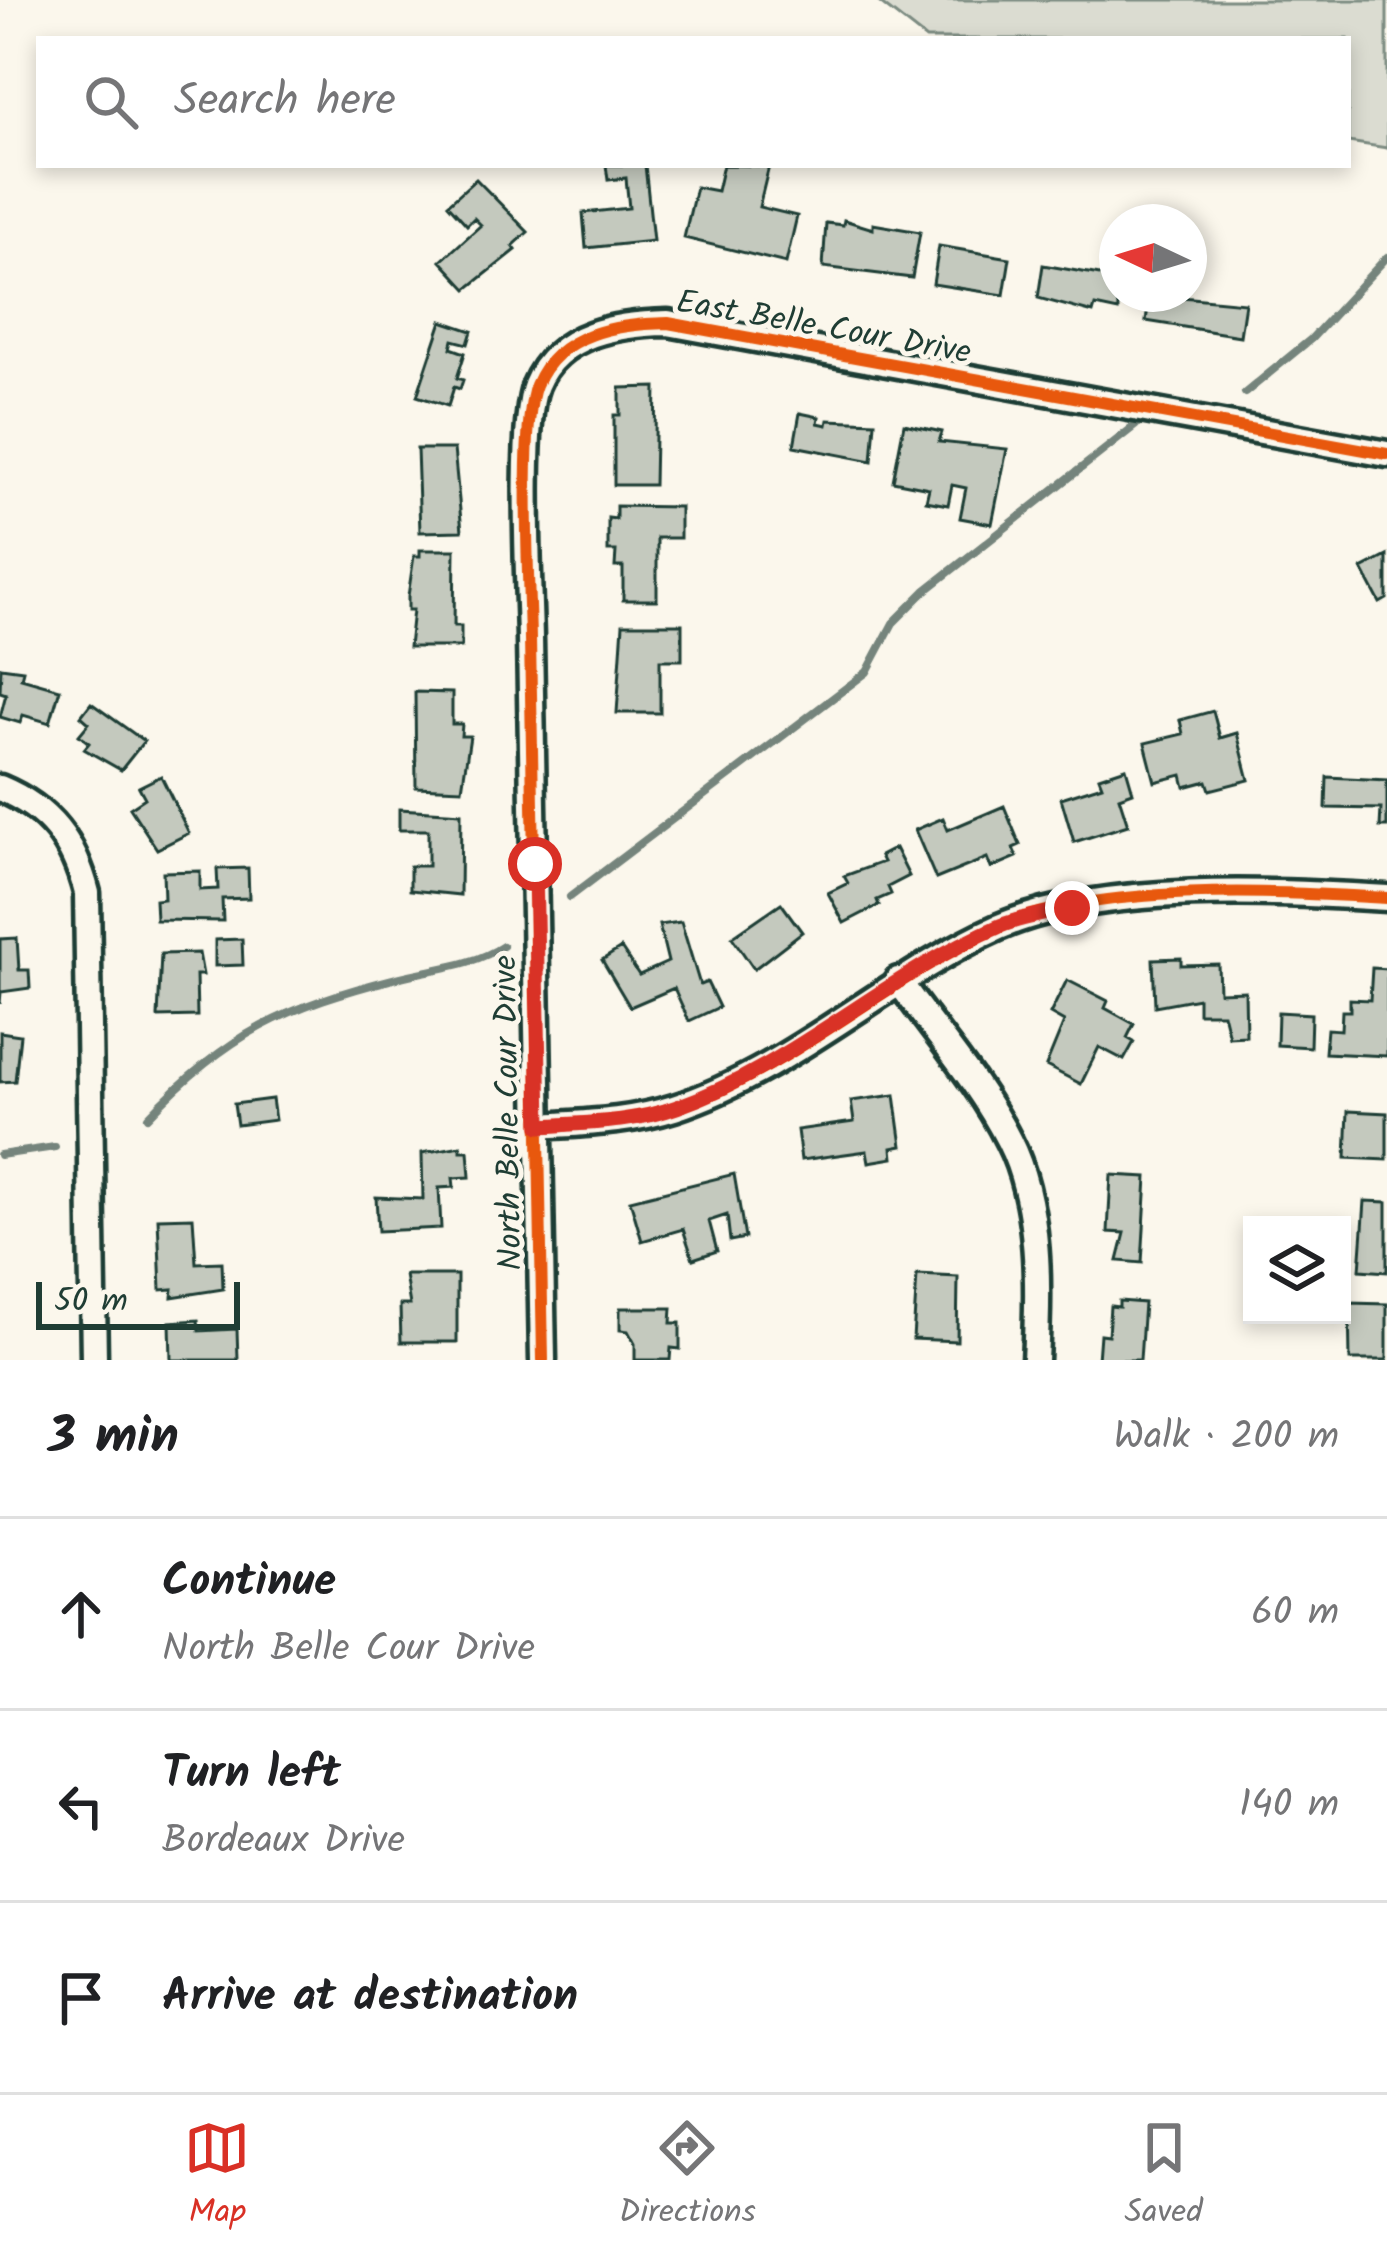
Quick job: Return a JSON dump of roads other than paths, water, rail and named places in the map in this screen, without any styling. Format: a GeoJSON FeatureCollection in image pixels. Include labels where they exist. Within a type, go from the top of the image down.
{"type":"FeatureCollection","features":[{"type":"Feature","properties":{"kind":"street","name":"East Belle Cour Drive"},"geometry":{"type":"LineString","coordinates":[[535,864],[531,424],[536,386],[572,342],[634,323],[668,323],[1387,454]]}},
{"type":"Feature","properties":{"kind":"street"},"geometry":{"type":"LineString","coordinates":[[0,788],[29,800],[77,854],[87,893],[94,1360]]}},
{"type":"Feature","properties":{"kind":"street","name":"North Belle Cour Drive"},"geometry":{"type":"LineString","coordinates":[[535,864],[543,1360]]}},
{"type":"Feature","properties":{"kind":"street"},"geometry":{"type":"LineString","coordinates":[[540,1126],[620,1121],[675,1108],[798,1049],[898,980],[1003,925],[1072,908],[1211,892],[1387,898]]}},
{"type":"Feature","properties":{"kind":"street"},"geometry":{"type":"LineString","coordinates":[[898,980],[983,1094],[1011,1145],[1034,1249],[1035,1360]]}},
{"type":"Feature","properties":{"kind":"waterway"},"geometry":{"type":"LineString","coordinates":[[1245,393],[1311,339],[1387,257]]}},
{"type":"Feature","properties":{"kind":"waterway"},"geometry":{"type":"LineString","coordinates":[[570,897],[867,672],[893,623],[925,591],[1136,425]]}},
{"type":"Feature","properties":{"kind":"waterway"},"geometry":{"type":"LineString","coordinates":[[148,1117],[205,1064],[261,1026],[323,1000],[465,963],[503,946]]}},
{"type":"Feature","properties":{"kind":"waterway"},"geometry":{"type":"LineString","coordinates":[[0,1155],[55,1147]]}}]}
